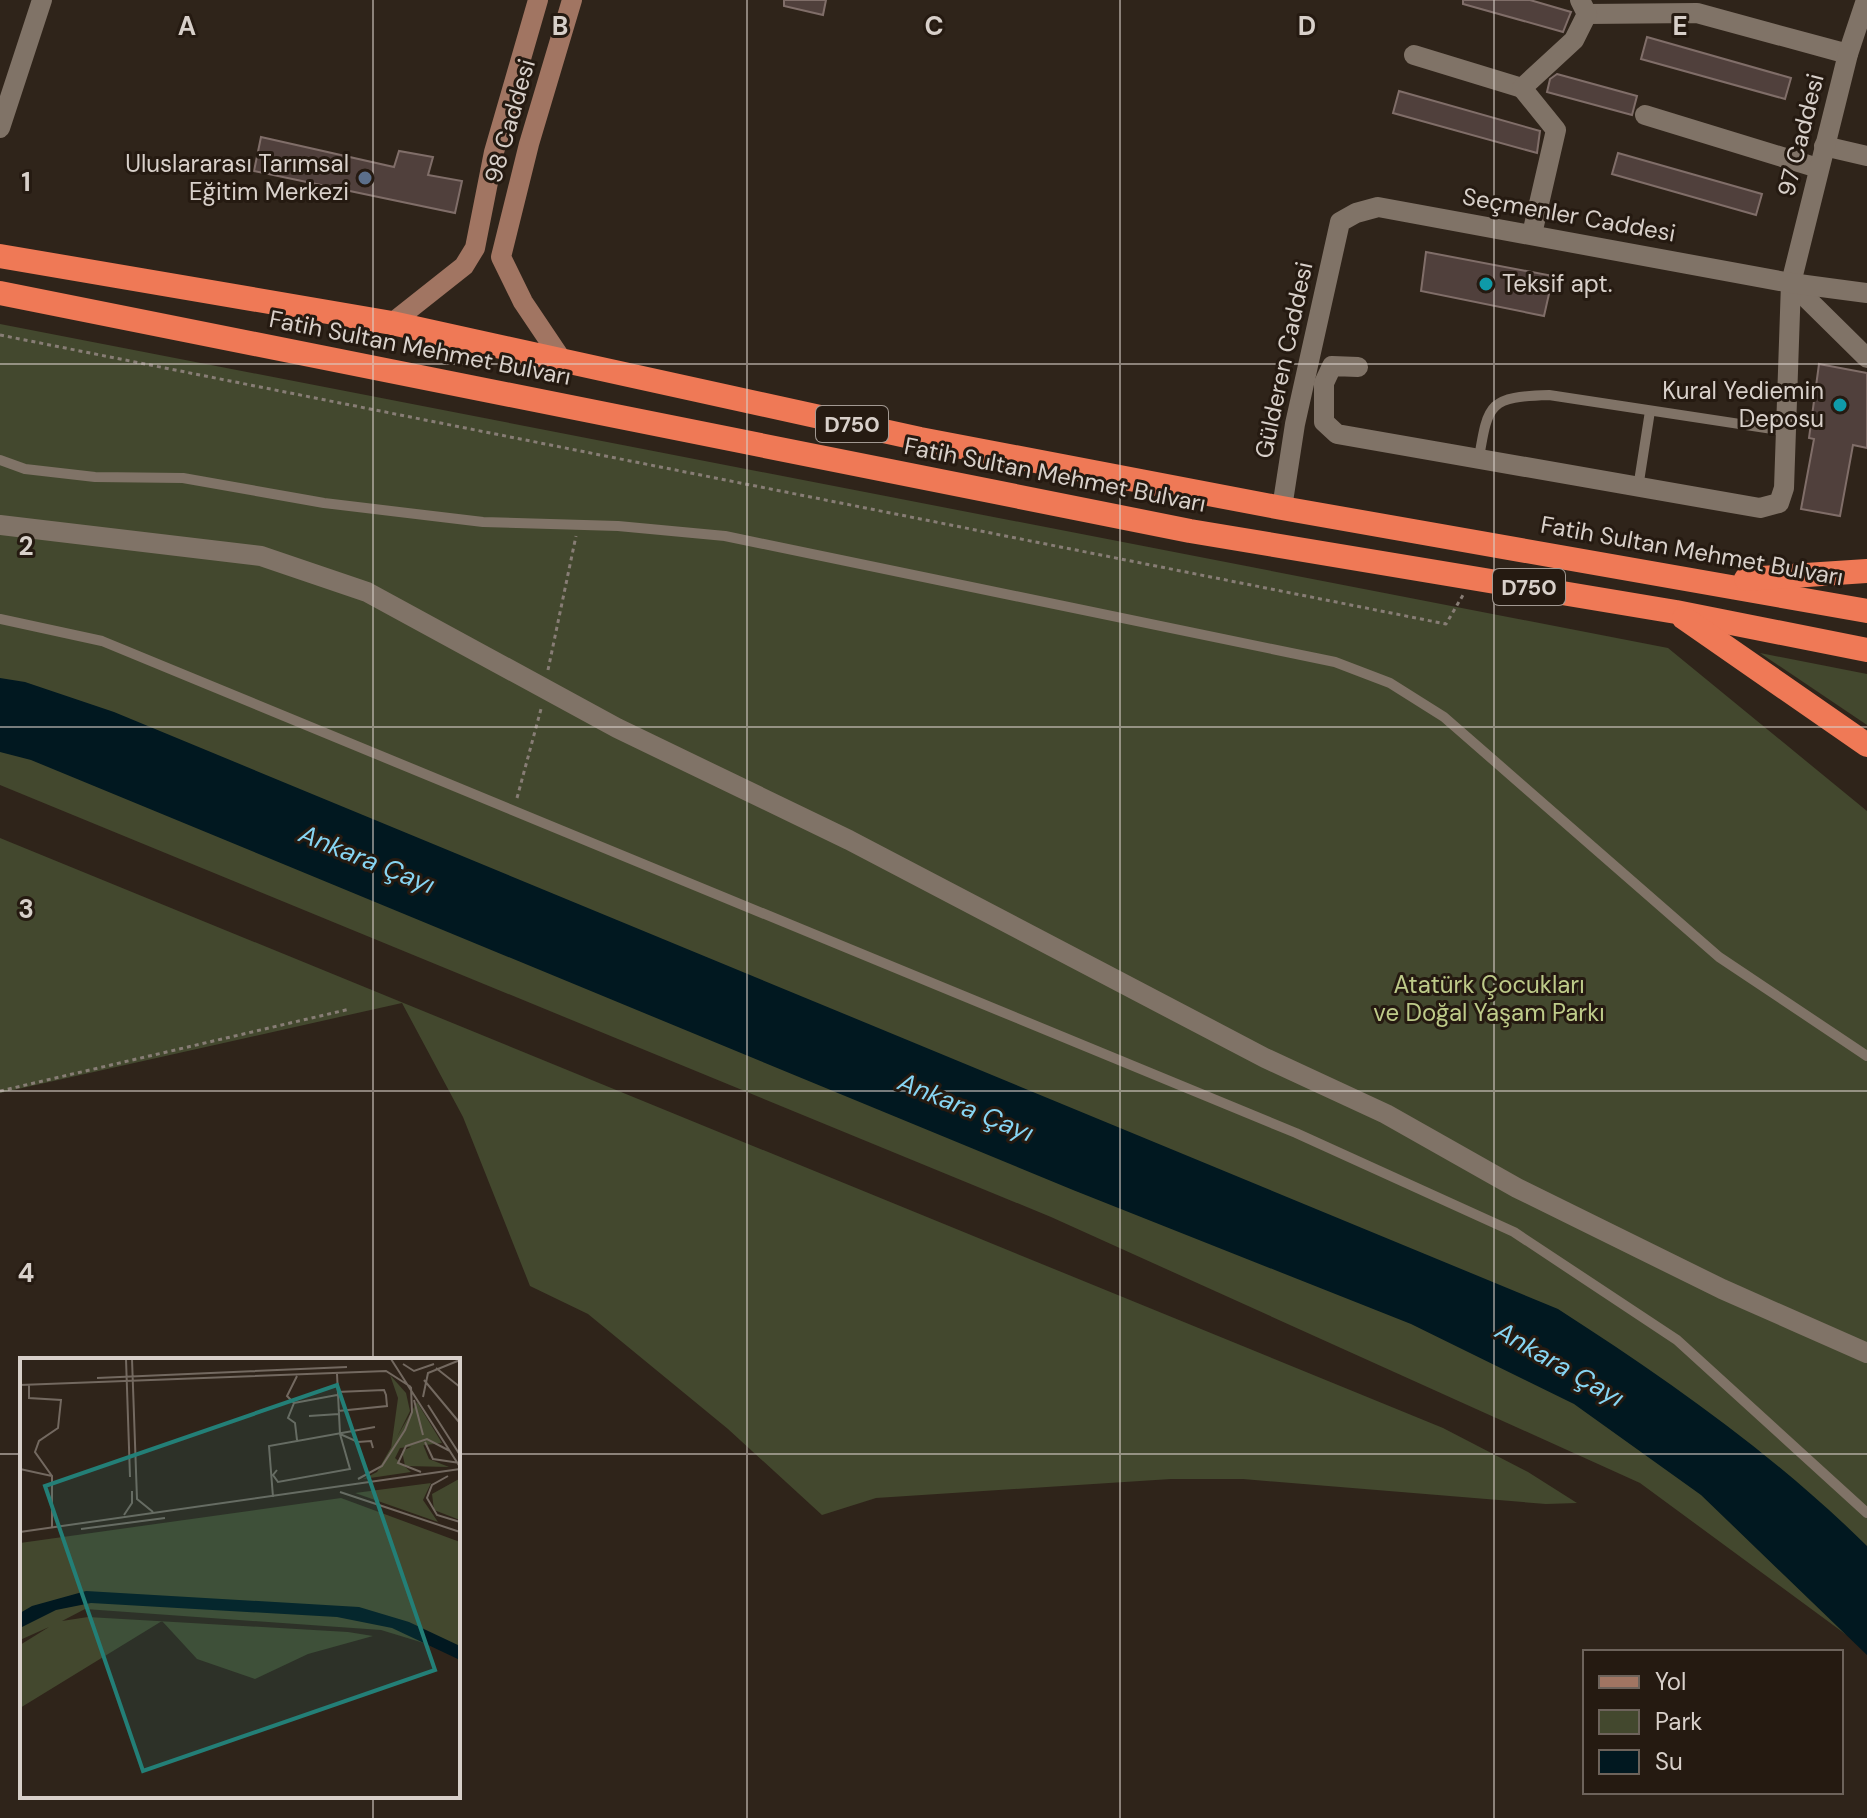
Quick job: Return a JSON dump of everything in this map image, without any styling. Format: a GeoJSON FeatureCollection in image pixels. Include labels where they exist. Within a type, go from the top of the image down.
{"type":"FeatureCollection","features":[{"type":"Feature","properties":{"kind":"highway","name":"Fatih Sultan Mehmet Bulvarı"},"geometry":{"type":"LineString","coordinates":[[0,256],[392,323],[920,439],[1282,508],[1867,611]]}},
{"type":"Feature","properties":{"kind":"highway","name":"Fatih Sultan Mehmet Bulvarı"},"geometry":{"type":"LineString","coordinates":[[0,293],[1190,531],[1676,612],[1867,650]]}},
{"type":"Feature","properties":{"kind":"highway"},"geometry":{"type":"LineString","coordinates":[[1707,581],[1867,571]]}},
{"type":"Feature","properties":{"kind":"highway"},"geometry":{"type":"LineString","coordinates":[[1676,612],[1867,745]]}},
{"type":"Feature","properties":{"kind":"main road","name":"98 Caddesi"},"geometry":{"type":"LineString","coordinates":[[501,257],[529,144],[572,0]]}},
{"type":"Feature","properties":{"kind":"main road","name":"98 Caddesi"},"geometry":{"type":"LineString","coordinates":[[392,323],[464,266],[475,248],[494,152],[534,1]]}},
{"type":"Feature","properties":{"kind":"main road"},"geometry":{"type":"LineString","coordinates":[[475,248],[501,257],[523,302],[564,363]]}},
{"type":"Feature","properties":{"kind":"street"},"geometry":{"type":"LineString","coordinates":[[0,128],[42,0]]}},
{"type":"Feature","properties":{"kind":"street","name":"97 Caddesi"},"geometry":{"type":"LineString","coordinates":[[1638,488],[1760,508],[1779,503],[1784,488],[1791,283],[1818,168],[1856,45],[1866,0]]}},
{"type":"Feature","properties":{"kind":"street"},"geometry":{"type":"LineString","coordinates":[[1522,88],[1574,40],[1583,7],[1697,13],[1856,45]]}},
{"type":"Feature","properties":{"kind":"street"},"geometry":{"type":"LineString","coordinates":[[1414,55],[1522,88],[1556,130],[1532,234]]}},
{"type":"Feature","properties":{"kind":"street"},"geometry":{"type":"LineString","coordinates":[[1645,115],[1818,168]]}},
{"type":"Feature","properties":{"kind":"street"},"geometry":{"type":"LineString","coordinates":[[1824,146],[1867,156]]}},
{"type":"Feature","properties":{"kind":"street","name":"Seçmenler Caddesi"},"geometry":{"type":"LineString","coordinates":[[1340,222],[1356,213],[1378,207],[1791,283],[1867,293]]}},
{"type":"Feature","properties":{"kind":"street","name":"Gülderen Caddesi"},"geometry":{"type":"LineString","coordinates":[[1282,508],[1295,424],[1340,222]]}},
{"type":"Feature","properties":{"kind":"street"},"geometry":{"type":"LineString","coordinates":[[1791,283],[1867,358]]}},
{"type":"Feature","properties":{"kind":"street"},"geometry":{"type":"LineString","coordinates":[[1358,367],[1332,366],[1324,383],[1324,422],[1337,434],[1638,488]]}},
{"type":"Feature","properties":{"kind":"street"},"geometry":{"type":"LineString","coordinates":[[0,525],[261,556],[367,592],[617,728],[849,840],[1265,1058],[1386,1114],[1517,1188],[1722,1289],[1867,1353]]}},
{"type":"Feature","properties":{"kind":"lane"},"geometry":{"type":"LineString","coordinates":[[1479,458],[1486,414],[1500,402],[1549,395],[1786,431]]}},
{"type":"Feature","properties":{"kind":"lane"},"geometry":{"type":"LineString","coordinates":[[1638,488],[1650,411]]}},
{"type":"Feature","properties":{"kind":"lane"},"geometry":{"type":"LineString","coordinates":[[0,460],[25,469],[95,477],[183,478],[324,503],[483,522],[618,526],[725,536],[1183,628],[1335,662],[1390,683],[1444,717],[1719,957],[1867,1056]]}},
{"type":"Feature","properties":{"kind":"lane"},"geometry":{"type":"LineString","coordinates":[[0,619],[102,641],[1281,1127],[1514,1232],[1677,1340],[1867,1513]]}},
{"type":"Feature","properties":{"kind":"path"},"geometry":{"type":"LineString","coordinates":[[0,335],[1446,624],[1472,578]]}},
{"type":"Feature","properties":{"kind":"path"},"geometry":{"type":"LineString","coordinates":[[0,1091],[350,1009]]}},
{"type":"Feature","properties":{"kind":"green space","name":"Atatürk Çocukları ve Doğal Yaşam Parkı"},"geometry":{"type":"Polygon","coordinates":[[[0,324],[1668,648],[1867,811],[1867,1650],[1640,1483],[1051,1217],[0,785],[0,324]]]}},
{"type":"Feature","properties":{"kind":"green space"},"geometry":{"type":"Polygon","coordinates":[[[1760,653],[1867,674],[1867,725],[1760,653]]]}},
{"type":"Feature","properties":{"kind":"green space"},"geometry":{"type":"Polygon","coordinates":[[[0,838],[1443,1428],[1528,1472],[1577,1503],[1546,1504],[1243,1479],[1171,1479],[876,1498],[822,1515],[728,1429],[588,1314],[530,1286],[463,1117],[402,1003],[0,1093],[0,838]]]}},
{"type":"Feature","properties":{"kind":"water","name":"Ankara Çayı"},"geometry":{"type":"Polygon","coordinates":[[[0,678],[25,682],[114,712],[1558,1309],[1640,1363],[1757,1449],[1867,1546],[1867,1655],[1701,1495],[1574,1404],[1411,1324],[1073,1190],[31,760],[0,752],[0,678]]]}},
{"type":"Feature","properties":{"kind":"building"},"geometry":{"type":"Polygon","coordinates":[[[784,0],[826,0],[823,15],[784,6],[784,0]]]}},
{"type":"Feature","properties":{"kind":"building"},"geometry":{"type":"Polygon","coordinates":[[[1463,0],[1530,0],[1571,12],[1563,32],[1463,4],[1463,0]]]}},
{"type":"Feature","properties":{"kind":"building"},"geometry":{"type":"Polygon","coordinates":[[[1647,37],[1791,78],[1785,99],[1641,59],[1647,37]]]}},
{"type":"Feature","properties":{"kind":"building"},"geometry":{"type":"Polygon","coordinates":[[[1557,74],[1637,96],[1632,115],[1547,92],[1550,79],[1557,74]]]}},
{"type":"Feature","properties":{"kind":"building"},"geometry":{"type":"Polygon","coordinates":[[[1399,91],[1540,131],[1537,153],[1393,113],[1399,91]]]}},
{"type":"Feature","properties":{"kind":"building","name":"Uluslararası Tarımsal Eğitim Merkezi"},"geometry":{"type":"Polygon","coordinates":[[[261,137],[394,167],[399,151],[433,157],[428,175],[462,181],[455,213],[254,171],[261,137]]]}},
{"type":"Feature","properties":{"kind":"building"},"geometry":{"type":"Polygon","coordinates":[[[1618,153],[1762,194],[1756,215],[1612,174],[1618,153]]]}},
{"type":"Feature","properties":{"kind":"building","name":"Teksif apt."},"geometry":{"type":"Polygon","coordinates":[[[1426,252],[1553,276],[1544,316],[1421,291],[1426,252]]]}},
{"type":"Feature","properties":{"kind":"building"},"geometry":{"type":"Polygon","coordinates":[[[1819,364],[1867,373],[1867,448],[1853,445],[1840,516],[1801,509],[1814,439],[1809,438],[1819,364]]]}},
{"type":"Feature","properties":{"kind":"place","name":"Uluslararası Tarımsal Eğitim Merkezi"},"geometry":{"type":"Point","coordinates":[365,178]}},
{"type":"Feature","properties":{"kind":"place","name":"Teksif apt."},"geometry":{"type":"Point","coordinates":[1486,284]}},
{"type":"Feature","properties":{"kind":"place","name":"Kural Yediemin Deposu"},"geometry":{"type":"Point","coordinates":[1840,405]}}]}
